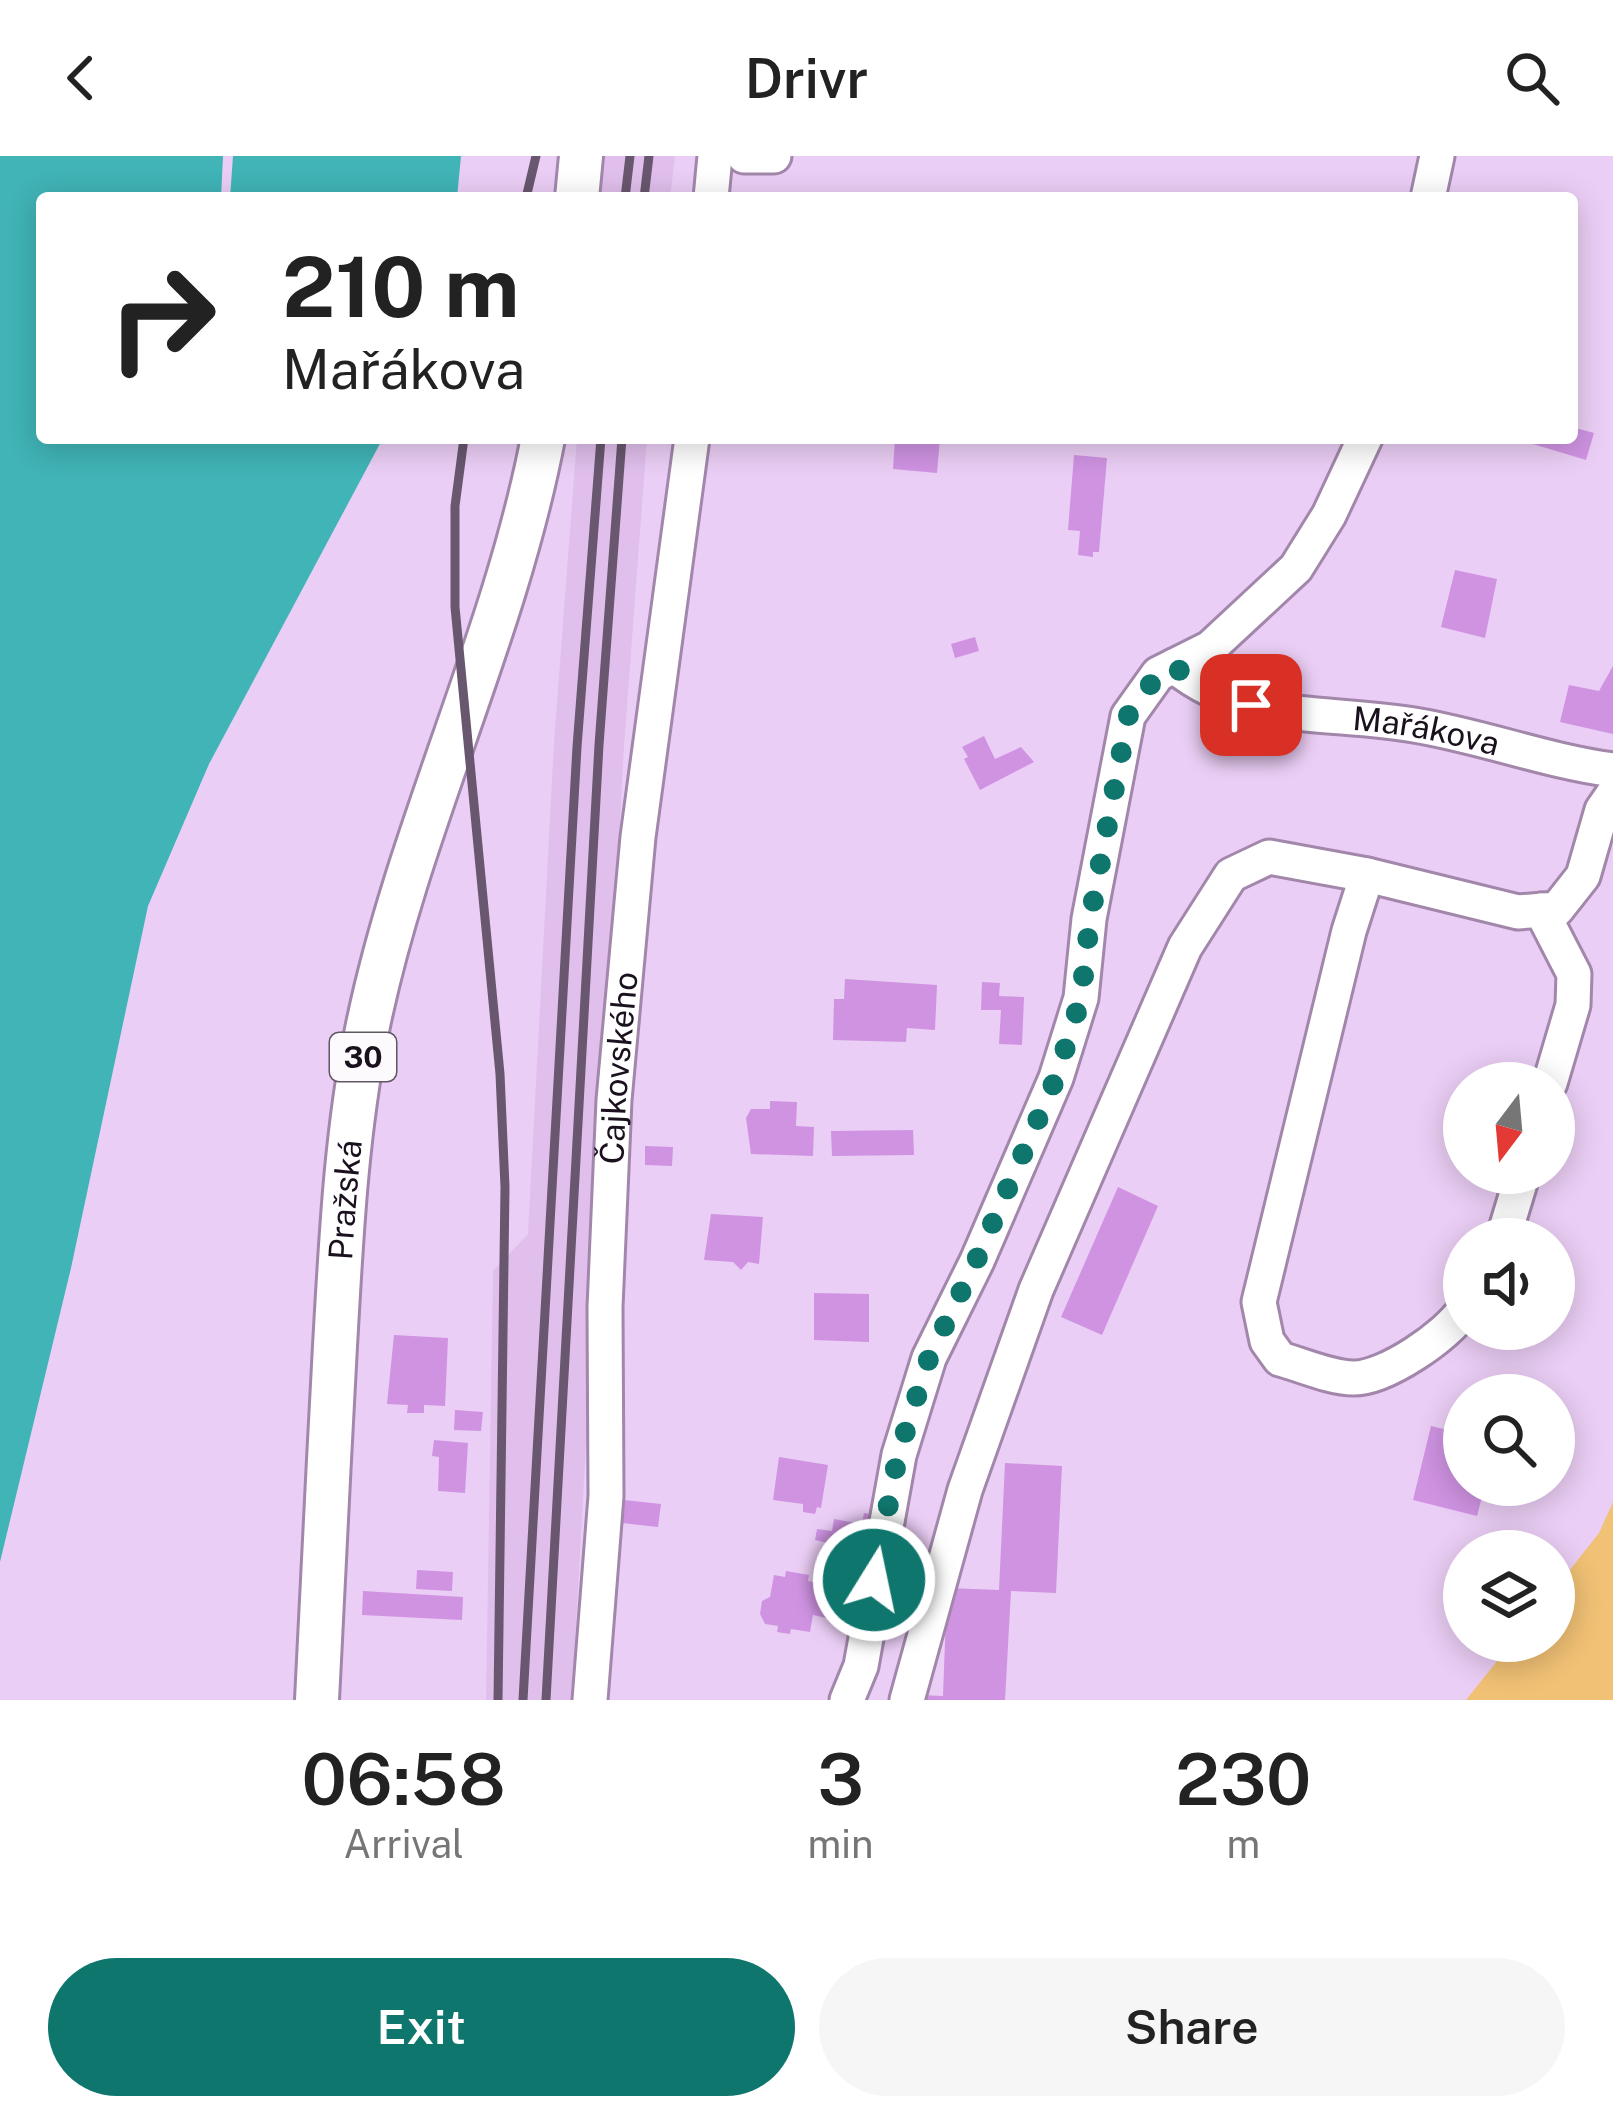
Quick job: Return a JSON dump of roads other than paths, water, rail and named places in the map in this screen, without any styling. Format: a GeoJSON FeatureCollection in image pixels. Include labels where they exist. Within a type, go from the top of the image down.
{"type":"FeatureCollection","features":[{"type":"Feature","properties":{"kind":"main road"},"geometry":{"type":"LineString","coordinates":[[578,192],[581,156]]}},
{"type":"Feature","properties":{"kind":"main road","name":"Pražská"},"geometry":{"type":"LineString","coordinates":[[317,1700],[341,1246],[350,1132],[367,1029],[424,828],[506,584],[541,444]]}},
{"type":"Feature","properties":{"kind":"street"},"geometry":{"type":"LineString","coordinates":[[712,192],[715,156]]}},
{"type":"Feature","properties":{"kind":"street"},"geometry":{"type":"LineString","coordinates":[[744,156],[774,156]]}},
{"type":"Feature","properties":{"kind":"street"},"geometry":{"type":"LineString","coordinates":[[1429,192],[1436,156]]}},
{"type":"Feature","properties":{"kind":"street","name":"Čajkovského"},"geometry":{"type":"LineString","coordinates":[[590,1700],[607,1496],[605,1307],[614,1100],[638,837],[691,444]]}},
{"type":"Feature","properties":{"kind":"street"},"geometry":{"type":"LineString","coordinates":[[847,1700],[860,1666],[898,1455],[929,1358],[1056,1078],[1081,998],[1090,919],[1128,716],[1158,674],[1210,648],[1296,568],[1329,515],[1362,444]]}},
{"type":"Feature","properties":{"kind":"street","name":"Mařákova"},"geometry":{"type":"LineString","coordinates":[[1174,666],[1196,684],[1251,705],[1302,716],[1409,724],[1613,770]]}},
{"type":"Feature","properties":{"kind":"street"},"geometry":{"type":"LineString","coordinates":[[907,1700],[965,1490],[1036,1290],[1185,947],[1231,875],[1269,857],[1367,874],[1518,912],[1557,909],[1583,876],[1602,810],[1613,794]]}},
{"type":"Feature","properties":{"kind":"street"},"geometry":{"type":"LineString","coordinates":[[1367,874],[1259,1302],[1267,1341],[1280,1359],[1354,1378],[1391,1368],[1443,1331]]}},
{"type":"Feature","properties":{"kind":"street"},"geometry":{"type":"LineString","coordinates":[[1541,910],[1574,974],[1573,1004],[1556,1062]]}},
{"type":"Feature","properties":{"kind":"railway"},"geometry":{"type":"LineString","coordinates":[[527,192],[536,156]]}},
{"type":"Feature","properties":{"kind":"railway"},"geometry":{"type":"LineString","coordinates":[[626,192],[630,156]]}},
{"type":"Feature","properties":{"kind":"railway"},"geometry":{"type":"LineString","coordinates":[[645,192],[649,156]]}},
{"type":"Feature","properties":{"kind":"railway"},"geometry":{"type":"LineString","coordinates":[[463,444],[455,506],[455,607],[500,1074],[505,1187],[498,1700]]}},
{"type":"Feature","properties":{"kind":"railway"},"geometry":{"type":"LineString","coordinates":[[523,1700],[577,747],[601,444]]}},
{"type":"Feature","properties":{"kind":"railway"},"geometry":{"type":"LineString","coordinates":[[546,1700],[599,745],[622,444]]}}]}
